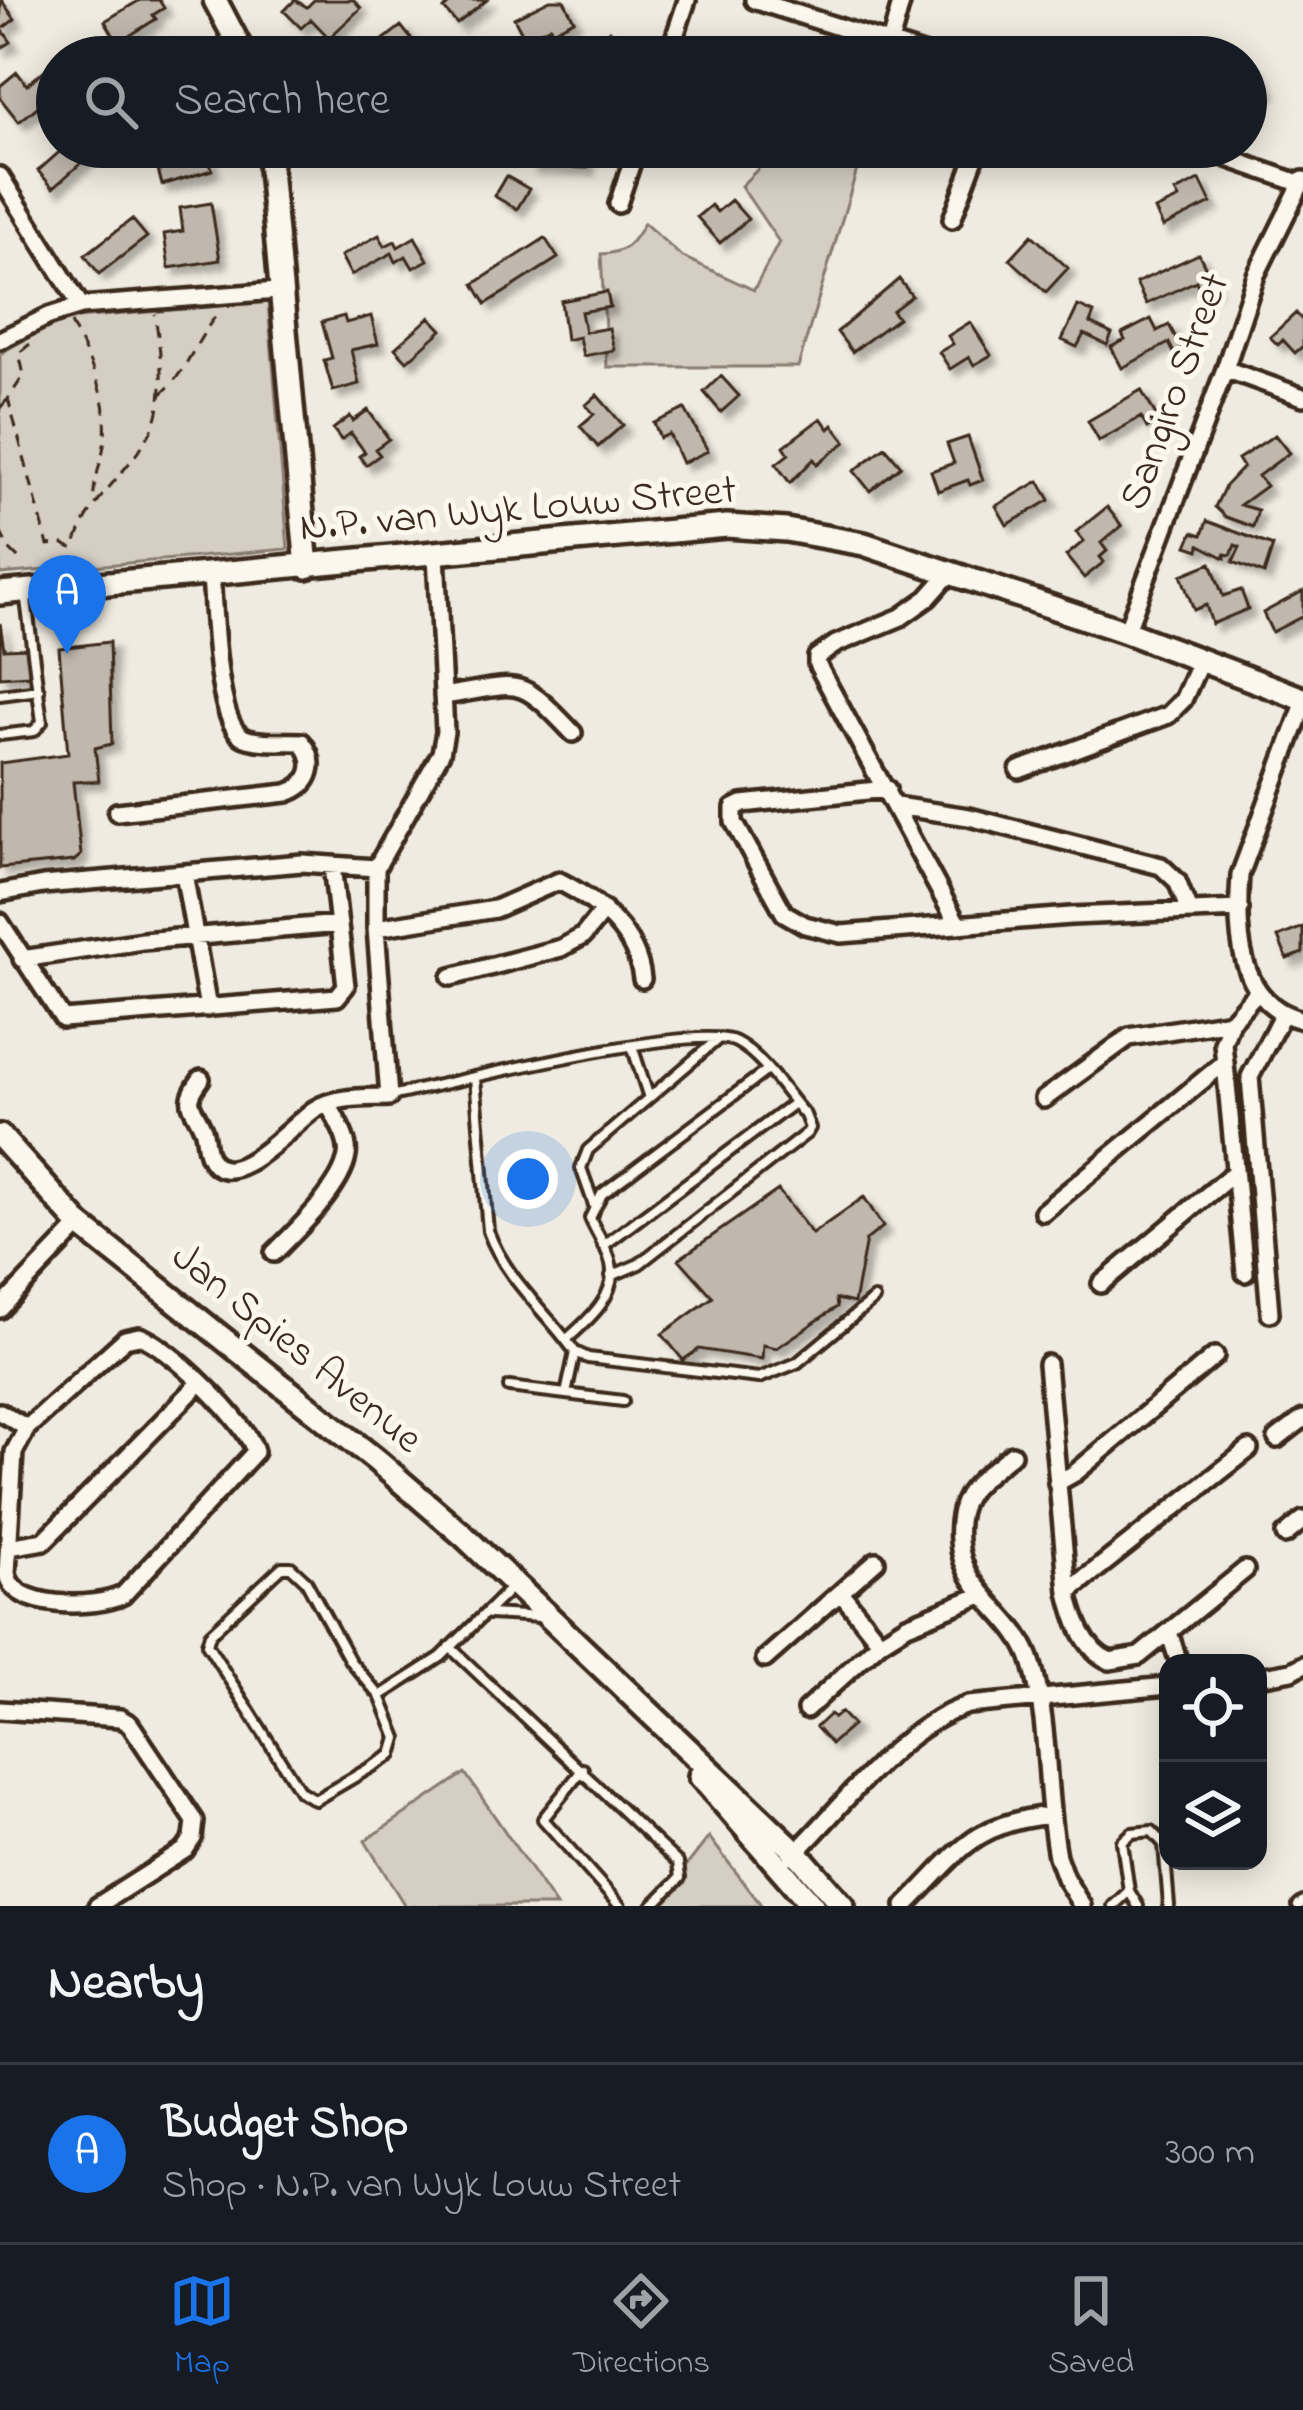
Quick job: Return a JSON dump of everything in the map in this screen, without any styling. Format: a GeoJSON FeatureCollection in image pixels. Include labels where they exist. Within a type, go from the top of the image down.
{"type":"FeatureCollection","features":[{"type":"Feature","properties":{"kind":"street"},"geometry":{"type":"LineString","coordinates":[[215,0],[233,36]]}},
{"type":"Feature","properties":{"kind":"street"},"geometry":{"type":"LineString","coordinates":[[675,36],[687,0]]}},
{"type":"Feature","properties":{"kind":"street"},"geometry":{"type":"LineString","coordinates":[[892,36],[902,0]]}},
{"type":"Feature","properties":{"kind":"street"},"geometry":{"type":"LineString","coordinates":[[764,1],[867,36]]}},
{"type":"Feature","properties":{"kind":"street"},"geometry":{"type":"LineString","coordinates":[[269,168],[307,567]]}},
{"type":"Feature","properties":{"kind":"street"},"geometry":{"type":"LineString","coordinates":[[618,204],[630,168]]}},
{"type":"Feature","properties":{"kind":"street"},"geometry":{"type":"LineString","coordinates":[[952,220],[972,168]]}},
{"type":"Feature","properties":{"kind":"street"},"geometry":{"type":"LineString","coordinates":[[1259,168],[1301,182]]}},
{"type":"Feature","properties":{"kind":"street"},"geometry":{"type":"LineString","coordinates":[[0,176],[80,306]]}},
{"type":"Feature","properties":{"kind":"street","name":"Sangiro Street"},"geometry":{"type":"LineString","coordinates":[[1126,632],[1256,275],[1301,182]]}},
{"type":"Feature","properties":{"kind":"street"},"geometry":{"type":"LineString","coordinates":[[0,340],[80,306],[278,291]]}},
{"type":"Feature","properties":{"kind":"street"},"geometry":{"type":"LineString","coordinates":[[1225,369],[1303,398]]}},
{"type":"Feature","properties":{"kind":"street","name":"N.P. van Wyk Louw Street"},"geometry":{"type":"LineString","coordinates":[[0,593],[727,526],[786,530],[864,544],[1126,632],[1303,702]]}},
{"type":"Feature","properties":{"kind":"street"},"geometry":{"type":"LineString","coordinates":[[201,1079],[190,1093],[190,1104],[209,1157],[220,1168],[231,1170],[269,1150],[312,1111],[328,1103],[388,1097],[376,868],[441,753],[445,732],[436,555]]}},
{"type":"Feature","properties":{"kind":"street"},"geometry":{"type":"LineString","coordinates":[[950,573],[928,598],[901,617],[836,644],[818,658],[820,673],[957,923]]}},
{"type":"Feature","properties":{"kind":"street"},"geometry":{"type":"LineString","coordinates":[[117,812],[287,793],[300,788],[310,776],[310,755],[302,742],[247,739],[232,728],[224,707],[211,576]]}},
{"type":"Feature","properties":{"kind":"street"},"geometry":{"type":"LineString","coordinates":[[1019,770],[1168,715],[1183,700],[1201,660]]}},
{"type":"Feature","properties":{"kind":"street"},"geometry":{"type":"LineString","coordinates":[[443,696],[518,685],[536,694],[573,734]]}},
{"type":"Feature","properties":{"kind":"street"},"geometry":{"type":"LineString","coordinates":[[1303,702],[1240,875],[1243,956],[1258,992],[1282,1016],[1303,1020]]}},
{"type":"Feature","properties":{"kind":"street"},"geometry":{"type":"LineString","coordinates":[[887,789],[734,808],[733,819],[777,906],[805,926],[842,934],[957,923],[1240,909]]}},
{"type":"Feature","properties":{"kind":"street"},"geometry":{"type":"LineString","coordinates":[[896,806],[969,817],[1161,866],[1177,881],[1189,911]]}},
{"type":"Feature","properties":{"kind":"street"},"geometry":{"type":"LineString","coordinates":[[0,893],[43,885],[302,863],[376,868]]}},
{"type":"Feature","properties":{"kind":"street"},"geometry":{"type":"LineString","coordinates":[[0,922],[63,1019],[341,995],[346,986],[332,865]]}},
{"type":"Feature","properties":{"kind":"street"},"geometry":{"type":"LineString","coordinates":[[184,873],[208,1008]]}},
{"type":"Feature","properties":{"kind":"street"},"geometry":{"type":"LineString","coordinates":[[376,928],[495,909],[523,900],[553,880],[604,910],[627,937],[642,979]]}},
{"type":"Feature","properties":{"kind":"street"},"geometry":{"type":"LineString","coordinates":[[451,977],[561,948],[583,936],[604,910]]}},
{"type":"Feature","properties":{"kind":"street"},"geometry":{"type":"LineString","coordinates":[[22,959],[339,924]]}},
{"type":"Feature","properties":{"kind":"street"},"geometry":{"type":"LineString","coordinates":[[1245,1273],[1225,1031],[1258,992]]}},
{"type":"Feature","properties":{"kind":"street"},"geometry":{"type":"LineString","coordinates":[[1270,1312],[1250,1077],[1282,1016]]}},
{"type":"Feature","properties":{"kind":"street"},"geometry":{"type":"LineString","coordinates":[[1044,1099],[1129,1036],[1231,1021]]}},
{"type":"Feature","properties":{"kind":"street"},"geometry":{"type":"LineString","coordinates":[[1043,1212],[1225,1061]]}},
{"type":"Feature","properties":{"kind":"street"},"geometry":{"type":"LineString","coordinates":[[274,1253],[314,1212],[347,1157],[346,1143],[328,1103]]}},
{"type":"Feature","properties":{"kind":"street","name":"Jan Spies Avenue"},"geometry":{"type":"LineString","coordinates":[[0,1136],[80,1225],[376,1460],[514,1585],[796,1852],[843,1906]]}},
{"type":"Feature","properties":{"kind":"street"},"geometry":{"type":"LineString","coordinates":[[1101,1284],[1235,1172]]}},
{"type":"Feature","properties":{"kind":"street"},"geometry":{"type":"LineString","coordinates":[[0,1309],[80,1225]]}},
{"type":"Feature","properties":{"kind":"street"},"geometry":{"type":"LineString","coordinates":[[132,1336],[159,1345],[199,1384],[247,1432],[256,1452],[123,1595],[94,1604],[20,1595],[8,1582],[9,1546],[14,1452],[27,1428],[132,1336]]}},
{"type":"Feature","properties":{"kind":"street"},"geometry":{"type":"LineString","coordinates":[[1057,1483],[1215,1356]]}},
{"type":"Feature","properties":{"kind":"street"},"geometry":{"type":"LineString","coordinates":[[1047,1364],[1068,1592],[1083,1634],[1102,1658],[1139,1656],[1245,1570]]}},
{"type":"Feature","properties":{"kind":"street"},"geometry":{"type":"LineString","coordinates":[[9,1546],[44,1541],[199,1384]]}},
{"type":"Feature","properties":{"kind":"street"},"geometry":{"type":"LineString","coordinates":[[0,1412],[27,1428]]}},
{"type":"Feature","properties":{"kind":"street"},"geometry":{"type":"LineString","coordinates":[[1277,1439],[1303,1419]]}},
{"type":"Feature","properties":{"kind":"street"},"geometry":{"type":"LineString","coordinates":[[1068,1592],[1249,1449]]}},
{"type":"Feature","properties":{"kind":"street"},"geometry":{"type":"LineString","coordinates":[[1012,1454],[966,1493],[957,1516],[960,1562],[1027,1646],[1041,1697],[1058,1856],[1073,1902]]}},
{"type":"Feature","properties":{"kind":"street"},"geometry":{"type":"LineString","coordinates":[[1285,1535],[1303,1520]]}},
{"type":"Feature","properties":{"kind":"street"},"geometry":{"type":"LineString","coordinates":[[765,1658],[876,1561]]}},
{"type":"Feature","properties":{"kind":"street"},"geometry":{"type":"LineString","coordinates":[[841,1593],[880,1642]]}},
{"type":"Feature","properties":{"kind":"street"},"geometry":{"type":"LineString","coordinates":[[806,1710],[880,1642],[907,1625],[982,1595]]}},
{"type":"Feature","properties":{"kind":"street"},"geometry":{"type":"LineString","coordinates":[[1170,1635],[1176,1654]]}},
{"type":"Feature","properties":{"kind":"street"},"geometry":{"type":"LineString","coordinates":[[1267,1675],[1303,1665]]}},
{"type":"Feature","properties":{"kind":"street"},"geometry":{"type":"LineString","coordinates":[[778,1868],[933,1720],[968,1706],[1159,1687]]}},
{"type":"Feature","properties":{"kind":"street"},"geometry":{"type":"LineString","coordinates":[[0,1710],[120,1718],[130,1724],[195,1821],[193,1838],[185,1850],[97,1906]]}},
{"type":"Feature","properties":{"kind":"street","name":"Jan Spies Avenue"},"geometry":{"type":"LineString","coordinates":[[688,1754],[700,1778],[813,1906]]}},
{"type":"Feature","properties":{"kind":"street"},"geometry":{"type":"LineString","coordinates":[[905,1906],[974,1837],[1012,1819],[1051,1815]]}},
{"type":"Feature","properties":{"kind":"lane"},"geometry":{"type":"LineString","coordinates":[[0,735],[28,733],[41,725],[26,592]]}},
{"type":"Feature","properties":{"kind":"lane"},"geometry":{"type":"LineString","coordinates":[[0,695],[39,690]]}},
{"type":"Feature","properties":{"kind":"lane"},"geometry":{"type":"LineString","coordinates":[[388,1097],[632,1046],[706,1036],[734,1040],[794,1103],[810,1128],[801,1140],[639,1264],[611,1276]]}},
{"type":"Feature","properties":{"kind":"lane"},"geometry":{"type":"LineString","coordinates":[[594,1204],[581,1168],[588,1150],[719,1038]]}},
{"type":"Feature","properties":{"kind":"lane"},"geometry":{"type":"LineString","coordinates":[[632,1046],[649,1098]]}},
{"type":"Feature","properties":{"kind":"lane"},"geometry":{"type":"LineString","coordinates":[[566,1340],[601,1306],[611,1276],[611,1263],[590,1217],[594,1204],[766,1071]]}},
{"type":"Feature","properties":{"kind":"lane"},"geometry":{"type":"LineString","coordinates":[[475,1078],[488,1231],[495,1252],[575,1352],[588,1358],[759,1378],[797,1363],[874,1299]]}},
{"type":"Feature","properties":{"kind":"lane"},"geometry":{"type":"LineString","coordinates":[[603,1246],[794,1103]]}},
{"type":"Feature","properties":{"kind":"lane"},"geometry":{"type":"LineString","coordinates":[[566,1394],[575,1352]]}},
{"type":"Feature","properties":{"kind":"lane"},"geometry":{"type":"LineString","coordinates":[[508,1387],[622,1401]]}},
{"type":"Feature","properties":{"kind":"lane"},"geometry":{"type":"LineString","coordinates":[[283,1567],[291,1568],[306,1581],[358,1673],[380,1696],[398,1738],[395,1752],[322,1798],[311,1799],[300,1791],[207,1641],[269,1577],[283,1567]]}},
{"type":"Feature","properties":{"kind":"lane"},"geometry":{"type":"LineString","coordinates":[[380,1696],[435,1662],[514,1585]]}},
{"type":"Feature","properties":{"kind":"lane"},"geometry":{"type":"LineString","coordinates":[[486,1615],[548,1618]]}},
{"type":"Feature","properties":{"kind":"lane"},"geometry":{"type":"LineString","coordinates":[[451,1647],[678,1863],[680,1878],[652,1906]]}},
{"type":"Feature","properties":{"kind":"lane"},"geometry":{"type":"LineString","coordinates":[[583,1769],[543,1819],[620,1906]]}},
{"type":"Feature","properties":{"kind":"lane"},"geometry":{"type":"LineString","coordinates":[[1138,1906],[1129,1891],[1122,1842],[1132,1832],[1152,1831],[1164,1844],[1169,1906]]}},
{"type":"Feature","properties":{"kind":"lane"},"geometry":{"type":"LineString","coordinates":[[1113,1906],[1129,1891]]}},
{"type":"Feature","properties":{"kind":"path"},"geometry":{"type":"LineString","coordinates":[[158,396],[184,369],[226,305]]}},
{"type":"Feature","properties":{"kind":"path"},"geometry":{"type":"LineString","coordinates":[[8,398],[48,545],[62,543],[74,549],[94,504],[150,434],[157,417],[154,312]]}},
{"type":"Feature","properties":{"kind":"path"},"geometry":{"type":"LineString","coordinates":[[70,322],[105,402],[106,434],[94,504]]}},
{"type":"Feature","properties":{"kind":"path"},"geometry":{"type":"LineString","coordinates":[[0,408],[24,375],[20,353],[35,340]]}},
{"type":"Feature","properties":{"kind":"path"},"geometry":{"type":"LineString","coordinates":[[0,531],[23,563]]}},
{"type":"Feature","properties":{"kind":"shaded area"},"geometry":{"type":"Polygon","coordinates":[[[759,168],[858,168],[798,367],[607,367],[601,254],[627,246],[644,223],[681,256],[754,290],[779,242],[741,186],[759,168]]]}},
{"type":"Feature","properties":{"kind":"shaded area"},"geometry":{"type":"Polygon","coordinates":[[[268,302],[288,549],[0,574],[0,354],[45,327],[77,318],[268,302]]]}},
{"type":"Feature","properties":{"kind":"shaded area"},"geometry":{"type":"Polygon","coordinates":[[[465,1773],[556,1906],[405,1906],[365,1841],[465,1773]]]}},
{"type":"Feature","properties":{"kind":"shaded area"},"geometry":{"type":"Polygon","coordinates":[[[709,1837],[762,1906],[655,1906],[709,1837]]]}},
{"type":"Feature","properties":{"kind":"building"},"geometry":{"type":"Polygon","coordinates":[[[1,0],[15,19],[2,29],[11,42],[0,49],[1,0]]]}},
{"type":"Feature","properties":{"kind":"building"},"geometry":{"type":"Polygon","coordinates":[[[140,0],[159,0],[164,8],[129,36],[114,36],[105,21],[140,0]]]}},
{"type":"Feature","properties":{"kind":"building"},"geometry":{"type":"Polygon","coordinates":[[[295,0],[307,7],[314,0],[354,0],[361,8],[331,36],[311,19],[301,28],[284,11],[295,0]]]}},
{"type":"Feature","properties":{"kind":"building"},"geometry":{"type":"Polygon","coordinates":[[[453,0],[487,0],[457,24],[444,9],[453,0]]]}},
{"type":"Feature","properties":{"kind":"building"},"geometry":{"type":"Polygon","coordinates":[[[550,0],[564,0],[574,20],[552,31],[550,26],[523,36],[514,18],[550,0]]]}},
{"type":"Feature","properties":{"kind":"building"},"geometry":{"type":"Polygon","coordinates":[[[401,26],[409,36],[388,36],[401,26]]]}},
{"type":"Feature","properties":{"kind":"building"},"geometry":{"type":"Polygon","coordinates":[[[17,72],[27,85],[36,77],[36,108],[19,122],[0,98],[0,86],[17,72]]]}},
{"type":"Feature","properties":{"kind":"building"},"geometry":{"type":"Polygon","coordinates":[[[41,168],[76,168],[53,188],[38,171],[41,168]]]}},
{"type":"Feature","properties":{"kind":"building"},"geometry":{"type":"Polygon","coordinates":[[[158,168],[212,168],[212,170],[162,185],[158,168]]]}},
{"type":"Feature","properties":{"kind":"building"},"geometry":{"type":"Polygon","coordinates":[[[506,176],[529,189],[517,209],[494,196],[506,176]]]}},
{"type":"Feature","properties":{"kind":"building"},"geometry":{"type":"Polygon","coordinates":[[[1200,180],[1211,203],[1163,227],[1155,210],[1179,199],[1175,192],[1200,180]]]}},
{"type":"Feature","properties":{"kind":"building"},"geometry":{"type":"Polygon","coordinates":[[[731,200],[748,219],[720,243],[697,217],[711,205],[717,212],[731,200]]]}},
{"type":"Feature","properties":{"kind":"building"},"geometry":{"type":"Polygon","coordinates":[[[211,203],[220,260],[169,268],[164,234],[183,231],[180,208],[211,203]]]}},
{"type":"Feature","properties":{"kind":"building"},"geometry":{"type":"Polygon","coordinates":[[[132,219],[147,237],[99,274],[85,255],[132,219]]]}},
{"type":"Feature","properties":{"kind":"building"},"geometry":{"type":"Polygon","coordinates":[[[379,235],[385,246],[395,241],[398,247],[415,237],[428,260],[413,268],[406,256],[396,262],[392,253],[351,275],[341,256],[379,235]]]}},
{"type":"Feature","properties":{"kind":"building"},"geometry":{"type":"Polygon","coordinates":[[[1032,235],[1068,268],[1046,292],[1010,259],[1032,235]]]}},
{"type":"Feature","properties":{"kind":"building"},"geometry":{"type":"Polygon","coordinates":[[[545,238],[558,258],[486,304],[474,284],[545,238]]]}},
{"type":"Feature","properties":{"kind":"building"},"geometry":{"type":"Polygon","coordinates":[[[1199,254],[1214,285],[1200,291],[1196,281],[1146,304],[1136,283],[1199,254]]]}},
{"type":"Feature","properties":{"kind":"building"},"geometry":{"type":"Polygon","coordinates":[[[899,279],[912,296],[892,311],[898,318],[852,352],[837,332],[899,279]]]}},
{"type":"Feature","properties":{"kind":"building"},"geometry":{"type":"Polygon","coordinates":[[[607,292],[610,307],[581,312],[585,332],[609,328],[614,350],[583,356],[579,337],[566,340],[561,301],[607,292]]]}},
{"type":"Feature","properties":{"kind":"building"},"geometry":{"type":"Polygon","coordinates":[[[1078,306],[1094,313],[1090,323],[1112,334],[1107,345],[1084,334],[1077,347],[1062,340],[1078,306]]]}},
{"type":"Feature","properties":{"kind":"building"},"geometry":{"type":"Polygon","coordinates":[[[1296,313],[1303,321],[1303,346],[1295,353],[1283,340],[1278,345],[1270,337],[1296,313]]]}},
{"type":"Feature","properties":{"kind":"building"},"geometry":{"type":"Polygon","coordinates":[[[344,316],[346,323],[371,316],[378,344],[351,350],[359,384],[333,391],[324,360],[332,358],[322,322],[344,316]]]}},
{"type":"Feature","properties":{"kind":"building"},"geometry":{"type":"Polygon","coordinates":[[[430,317],[442,330],[407,361],[395,348],[430,317]]]}},
{"type":"Feature","properties":{"kind":"building"},"geometry":{"type":"Polygon","coordinates":[[[1151,319],[1157,331],[1169,325],[1185,355],[1177,359],[1169,343],[1122,368],[1111,347],[1125,340],[1122,334],[1151,319]]]}},
{"type":"Feature","properties":{"kind":"building"},"geometry":{"type":"Polygon","coordinates":[[[970,322],[991,355],[974,365],[969,357],[950,369],[939,352],[953,344],[948,336],[970,322]]]}},
{"type":"Feature","properties":{"kind":"building"},"geometry":{"type":"Polygon","coordinates":[[[721,376],[739,396],[721,412],[704,392],[721,376]]]}},
{"type":"Feature","properties":{"kind":"building"},"geometry":{"type":"Polygon","coordinates":[[[1141,390],[1159,420],[1147,428],[1141,417],[1099,441],[1088,421],[1141,390]]]}},
{"type":"Feature","properties":{"kind":"building"},"geometry":{"type":"Polygon","coordinates":[[[597,395],[623,425],[598,447],[580,426],[594,414],[586,405],[597,395]]]}},
{"type":"Feature","properties":{"kind":"building"},"geometry":{"type":"Polygon","coordinates":[[[685,409],[708,451],[682,463],[669,434],[660,438],[654,423],[685,409]]]}},
{"type":"Feature","properties":{"kind":"building"},"geometry":{"type":"Polygon","coordinates":[[[368,410],[389,439],[375,449],[380,455],[366,465],[359,456],[365,452],[351,433],[341,440],[333,429],[368,410]]]}},
{"type":"Feature","properties":{"kind":"building"},"geometry":{"type":"Polygon","coordinates":[[[821,418],[846,442],[817,464],[814,459],[790,483],[776,464],[789,454],[784,446],[821,418]]]}},
{"type":"Feature","properties":{"kind":"building"},"geometry":{"type":"Polygon","coordinates":[[[1275,435],[1289,453],[1258,476],[1266,486],[1240,505],[1258,510],[1253,527],[1226,517],[1215,507],[1225,486],[1243,467],[1238,459],[1275,435]]]}},
{"type":"Feature","properties":{"kind":"building"},"geometry":{"type":"Polygon","coordinates":[[[968,437],[983,480],[938,491],[931,471],[954,463],[947,444],[968,437]]]}},
{"type":"Feature","properties":{"kind":"building"},"geometry":{"type":"Polygon","coordinates":[[[885,447],[901,466],[870,491],[854,471],[885,447]]]}},
{"type":"Feature","properties":{"kind":"building"},"geometry":{"type":"Polygon","coordinates":[[[1039,481],[1050,500],[1007,525],[996,506],[1039,481]]]}},
{"type":"Feature","properties":{"kind":"building"},"geometry":{"type":"Polygon","coordinates":[[[1107,507],[1122,526],[1101,543],[1107,551],[1100,557],[1104,562],[1084,578],[1066,556],[1084,541],[1076,532],[1107,507]]]}},
{"type":"Feature","properties":{"kind":"building"},"geometry":{"type":"Polygon","coordinates":[[[1207,521],[1273,546],[1264,574],[1233,562],[1240,547],[1235,545],[1225,558],[1200,545],[1199,550],[1187,546],[1193,532],[1202,535],[1207,521]]]}},
{"type":"Feature","properties":{"kind":"building"},"geometry":{"type":"Polygon","coordinates":[[[1211,563],[1223,596],[1241,590],[1248,609],[1212,624],[1206,605],[1194,610],[1181,575],[1211,563]]]}},
{"type":"Feature","properties":{"kind":"building"},"geometry":{"type":"Polygon","coordinates":[[[1303,591],[1303,616],[1272,632],[1263,613],[1303,591]]]}},
{"type":"Feature","properties":{"kind":"building"},"geometry":{"type":"Polygon","coordinates":[[[0,623],[4,649],[28,648],[29,675],[0,677],[0,623]]]}},
{"type":"Feature","properties":{"kind":"building"},"geometry":{"type":"Polygon","coordinates":[[[109,642],[112,744],[95,748],[99,781],[73,782],[81,855],[74,861],[0,868],[0,763],[68,754],[59,648],[109,642]]]}},
{"type":"Feature","properties":{"kind":"building"},"geometry":{"type":"Polygon","coordinates":[[[1303,927],[1303,953],[1287,959],[1278,937],[1303,927]]]}},
{"type":"Feature","properties":{"kind":"building"},"geometry":{"type":"Polygon","coordinates":[[[778,1190],[812,1234],[864,1197],[883,1227],[866,1240],[854,1303],[836,1299],[837,1307],[777,1348],[763,1345],[762,1359],[699,1349],[683,1360],[662,1334],[713,1297],[679,1259],[778,1190]]]}},
{"type":"Feature","properties":{"kind":"building"},"geometry":{"type":"Polygon","coordinates":[[[841,1712],[853,1725],[831,1744],[816,1727],[830,1714],[834,1718],[841,1712]]]}},
{"type":"Feature","properties":{"kind":"place","name":"Budget Shop"},"geometry":{"type":"Point","coordinates":[67,654]}}]}
